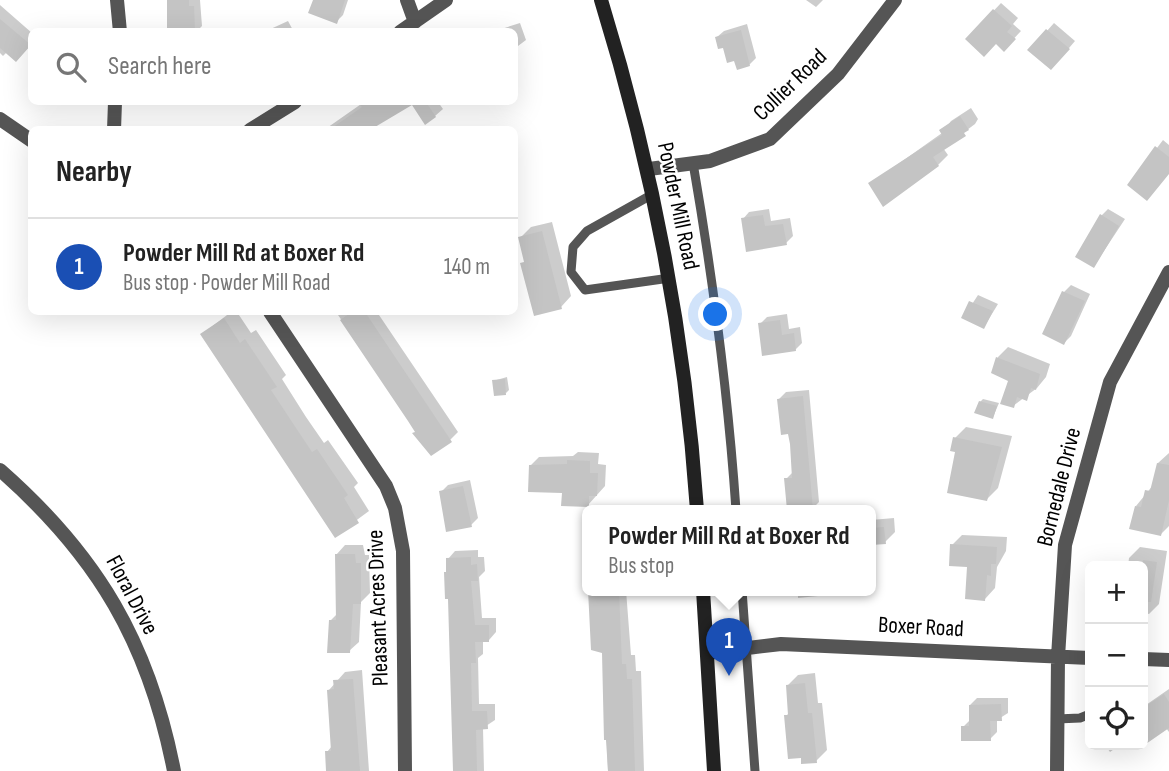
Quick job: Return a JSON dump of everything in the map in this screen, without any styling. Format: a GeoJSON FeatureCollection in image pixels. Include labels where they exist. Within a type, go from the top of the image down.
{"type":"FeatureCollection","features":[{"type":"Feature","properties":{"kind":"main road","name":"Powder Mill Road"},"geometry":{"type":"LineString","coordinates":[[601,0],[649,169],[670,278],[692,426],[697,505]]}},
{"type":"Feature","properties":{"kind":"main road"},"geometry":{"type":"LineString","coordinates":[[703,596],[714,771]]}},
{"type":"Feature","properties":{"kind":"street"},"geometry":{"type":"LineString","coordinates":[[117,0],[120,28]]}},
{"type":"Feature","properties":{"kind":"street"},"geometry":{"type":"LineString","coordinates":[[407,0],[415,22]]}},
{"type":"Feature","properties":{"kind":"street"},"geometry":{"type":"LineString","coordinates":[[406,28],[446,0]]}},
{"type":"Feature","properties":{"kind":"street","name":"Collier Road"},"geometry":{"type":"LineString","coordinates":[[649,169],[710,161],[770,139],[838,74],[895,0]]}},
{"type":"Feature","properties":{"kind":"street"},"geometry":{"type":"LineString","coordinates":[[114,126],[116,105]]}},
{"type":"Feature","properties":{"kind":"street"},"geometry":{"type":"LineString","coordinates":[[256,126],[290,105]]}},
{"type":"Feature","properties":{"kind":"street"},"geometry":{"type":"LineString","coordinates":[[0,119],[28,138]]}},
{"type":"Feature","properties":{"kind":"street","name":"Bornedale Drive"},"geometry":{"type":"LineString","coordinates":[[1057,771],[1058,657],[1065,545],[1110,382],[1169,272]]}},
{"type":"Feature","properties":{"kind":"street","name":"Pleasant Acres Drive"},"geometry":{"type":"LineString","coordinates":[[272,315],[386,486],[395,508],[403,551],[405,771]]}},
{"type":"Feature","properties":{"kind":"street","name":"Floral Drive"},"geometry":{"type":"LineString","coordinates":[[0,470],[47,512],[87,558],[112,596],[144,668],[167,735],[174,771]]}},
{"type":"Feature","properties":{"kind":"street","name":"Boxer Road"},"geometry":{"type":"LineString","coordinates":[[707,653],[747,646],[794,644],[1085,658]]}},
{"type":"Feature","properties":{"kind":"street"},"geometry":{"type":"LineString","coordinates":[[1148,660],[1169,660]]}},
{"type":"Feature","properties":{"kind":"lane"},"geometry":{"type":"LineString","coordinates":[[693,163],[717,297],[728,390],[736,505]]}},
{"type":"Feature","properties":{"kind":"lane"},"geometry":{"type":"LineString","coordinates":[[653,194],[587,231],[573,247],[571,272],[585,289],[670,278]]}},
{"type":"Feature","properties":{"kind":"lane"},"geometry":{"type":"LineString","coordinates":[[743,596],[755,771]]}},
{"type":"Feature","properties":{"kind":"lane"},"geometry":{"type":"LineString","coordinates":[[1057,719],[1085,716]]}},
{"type":"Feature","properties":{"kind":"building"},"geometry":{"type":"Polygon","coordinates":[[[167,0],[189,0],[189,6],[194,6],[195,28],[167,28],[167,0]]]}},
{"type":"Feature","properties":{"kind":"building"},"geometry":{"type":"Polygon","coordinates":[[[313,0],[345,0],[337,24],[308,13],[313,0]]]}},
{"type":"Feature","properties":{"kind":"building"},"geometry":{"type":"Polygon","coordinates":[[[993,9],[1012,26],[1007,32],[1016,39],[1004,52],[996,44],[984,57],[965,39],[993,9]]]}},
{"type":"Feature","properties":{"kind":"building"},"geometry":{"type":"Polygon","coordinates":[[[0,19],[28,42],[28,48],[16,62],[0,48],[0,19]]]}},
{"type":"Feature","properties":{"kind":"building"},"geometry":{"type":"Polygon","coordinates":[[[1046,29],[1070,49],[1051,70],[1027,50],[1046,29]]]}},
{"type":"Feature","properties":{"kind":"building"},"geometry":{"type":"Polygon","coordinates":[[[741,30],[750,66],[737,70],[734,61],[727,63],[723,48],[718,49],[715,37],[741,30]]]}},
{"type":"Feature","properties":{"kind":"building"},"geometry":{"type":"Polygon","coordinates":[[[360,105],[412,105],[377,126],[335,126],[362,107],[360,105]]]}},
{"type":"Feature","properties":{"kind":"building"},"geometry":{"type":"Polygon","coordinates":[[[412,105],[428,105],[436,117],[425,125],[412,105]]]}},
{"type":"Feature","properties":{"kind":"building"},"geometry":{"type":"Polygon","coordinates":[[[960,116],[969,130],[964,133],[966,136],[933,157],[939,166],[883,207],[868,183],[942,135],[939,130],[960,116]]]}},
{"type":"Feature","properties":{"kind":"building"},"geometry":{"type":"Polygon","coordinates":[[[1155,146],[1169,157],[1169,174],[1147,201],[1127,185],[1155,146]]]}},
{"type":"Feature","properties":{"kind":"building"},"geometry":{"type":"Polygon","coordinates":[[[1100,214],[1119,226],[1094,268],[1075,257],[1100,214]]]}},
{"type":"Feature","properties":{"kind":"building"},"geometry":{"type":"Polygon","coordinates":[[[763,215],[765,226],[783,224],[787,245],[746,252],[741,218],[763,215]]]}},
{"type":"Feature","properties":{"kind":"building"},"geometry":{"type":"Polygon","coordinates":[[[542,231],[562,309],[534,316],[520,263],[524,262],[518,237],[542,231]]]}},
{"type":"Feature","properties":{"kind":"building"},"geometry":{"type":"Polygon","coordinates":[[[1062,291],[1085,301],[1064,345],[1042,334],[1062,291]]]}},
{"type":"Feature","properties":{"kind":"building"},"geometry":{"type":"Polygon","coordinates":[[[969,301],[993,311],[984,329],[961,318],[969,301]]]}},
{"type":"Feature","properties":{"kind":"building"},"geometry":{"type":"Polygon","coordinates":[[[348,315],[367,315],[452,442],[431,456],[412,433],[415,432],[340,320],[348,315]]]}},
{"type":"Feature","properties":{"kind":"building"},"geometry":{"type":"Polygon","coordinates":[[[224,318],[240,343],[245,339],[277,387],[271,390],[296,428],[312,452],[317,449],[348,495],[344,498],[359,523],[335,538],[200,334],[224,318]]]}},
{"type":"Feature","properties":{"kind":"building"},"geometry":{"type":"Polygon","coordinates":[[[780,320],[782,335],[794,333],[796,351],[762,356],[758,323],[780,320]]]}},
{"type":"Feature","properties":{"kind":"building"},"geometry":{"type":"Polygon","coordinates":[[[996,357],[1040,374],[1036,390],[1031,388],[1027,401],[1017,397],[1014,408],[1000,404],[1008,381],[991,373],[996,357]]]}},
{"type":"Feature","properties":{"kind":"building"},"geometry":{"type":"Polygon","coordinates":[[[505,379],[506,395],[494,396],[492,380],[505,379]]]}},
{"type":"Feature","properties":{"kind":"building"},"geometry":{"type":"Polygon","coordinates":[[[803,396],[813,505],[787,505],[784,478],[792,478],[790,444],[788,434],[781,435],[777,399],[803,396]]]}},
{"type":"Feature","properties":{"kind":"building"},"geometry":{"type":"Polygon","coordinates":[[[979,401],[997,406],[993,419],[974,413],[979,401]]]}},
{"type":"Feature","properties":{"kind":"building"},"geometry":{"type":"Polygon","coordinates":[[[953,437],[1002,447],[987,501],[947,493],[955,452],[950,451],[953,437]]]}},
{"type":"Feature","properties":{"kind":"building"},"geometry":{"type":"Polygon","coordinates":[[[567,460],[590,461],[590,473],[598,473],[597,496],[589,496],[589,505],[561,506],[562,493],[528,492],[529,465],[567,464],[567,460]]]}},
{"type":"Feature","properties":{"kind":"building"},"geometry":{"type":"Polygon","coordinates":[[[1157,463],[1169,465],[1169,500],[1161,536],[1129,529],[1135,506],[1141,507],[1145,490],[1150,491],[1157,463]]]}},
{"type":"Feature","properties":{"kind":"building"},"geometry":{"type":"Polygon","coordinates":[[[463,486],[472,527],[446,532],[439,491],[463,486]]]}},
{"type":"Feature","properties":{"kind":"building"},"geometry":{"type":"Polygon","coordinates":[[[884,527],[886,544],[876,545],[876,528],[884,527]]]}},
{"type":"Feature","properties":{"kind":"building"},"geometry":{"type":"Polygon","coordinates":[[[950,544],[997,547],[996,564],[991,564],[991,576],[987,575],[985,601],[965,599],[967,567],[949,566],[950,544]]]}},
{"type":"Feature","properties":{"kind":"building"},"geometry":{"type":"Polygon","coordinates":[[[335,554],[355,554],[356,563],[361,563],[361,604],[353,604],[350,653],[327,653],[329,620],[336,620],[335,554]]]}},
{"type":"Feature","properties":{"kind":"building"},"geometry":{"type":"Polygon","coordinates":[[[471,557],[471,565],[477,564],[478,581],[471,581],[475,625],[489,625],[489,642],[475,642],[476,663],[471,663],[472,711],[487,711],[488,729],[476,730],[477,771],[453,771],[448,599],[445,599],[444,572],[446,558],[471,557]]]}},
{"type":"Feature","properties":{"kind":"building"},"geometry":{"type":"Polygon","coordinates":[[[1143,560],[1157,562],[1151,602],[1148,602],[1148,561],[1143,560]]]}},
{"type":"Feature","properties":{"kind":"building"},"geometry":{"type":"Polygon","coordinates":[[[588,596],[619,596],[622,664],[626,664],[627,679],[632,679],[635,771],[608,771],[604,740],[602,653],[591,650],[588,596]]]}},
{"type":"Feature","properties":{"kind":"building"},"geometry":{"type":"Polygon","coordinates":[[[353,679],[360,771],[326,771],[325,751],[331,751],[327,690],[334,689],[333,680],[353,679]]]}},
{"type":"Feature","properties":{"kind":"building"},"geometry":{"type":"Polygon","coordinates":[[[805,683],[808,713],[812,713],[817,763],[801,764],[801,758],[788,759],[784,715],[788,715],[786,685],[805,683]]]}},
{"type":"Feature","properties":{"kind":"building"},"geometry":{"type":"Polygon","coordinates":[[[1164,694],[1169,702],[1169,728],[1148,743],[1148,705],[1164,694]]]}},
{"type":"Feature","properties":{"kind":"building"},"geometry":{"type":"Polygon","coordinates":[[[1001,704],[1002,721],[990,721],[991,741],[961,741],[961,726],[969,726],[969,705],[1001,704]]]}},
{"type":"Feature","properties":{"kind":"place","name":"Powder Mill Rd at Boxer Rd"},"geometry":{"type":"Point","coordinates":[729,676]}}]}
